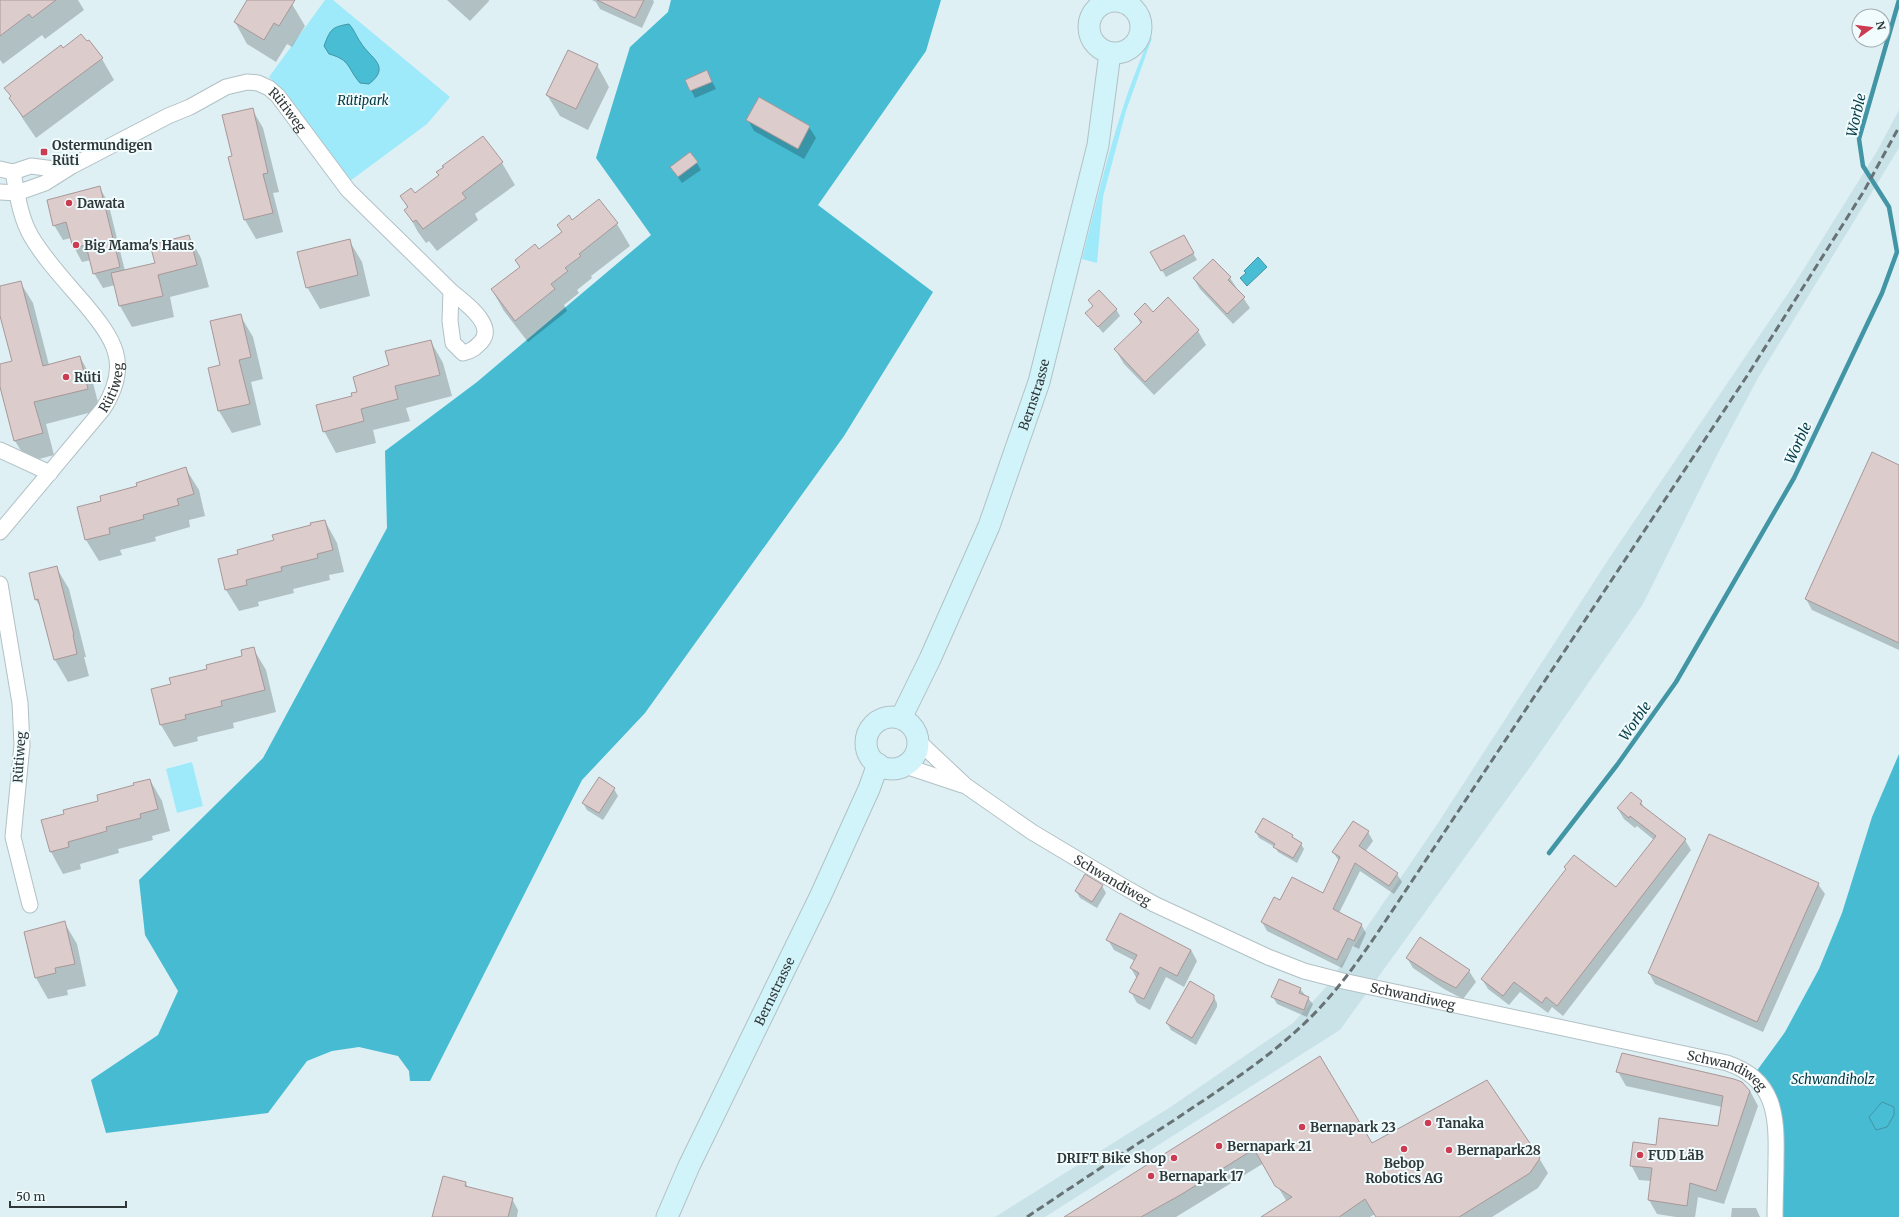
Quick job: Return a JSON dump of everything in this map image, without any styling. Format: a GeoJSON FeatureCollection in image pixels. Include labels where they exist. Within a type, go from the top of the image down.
{"type":"FeatureCollection","features":[{"type":"Feature","properties":{"kind":"main road"},"geometry":{"type":"LineString","coordinates":[[1114,1],[1136,4],[1141,29],[1136,42],[1125,52],[1110,53],[1096,46],[1091,39],[1089,23],[1092,4],[1101,4],[1114,1]]}},
{"type":"Feature","properties":{"kind":"main road","name":"Bernstrasse"},"geometry":{"type":"LineString","coordinates":[[901,718],[930,659],[989,526],[1039,382],[1098,145],[1110,53]]}},
{"type":"Feature","properties":{"kind":"main road"},"geometry":{"type":"LineString","coordinates":[[886,718],[901,718],[913,727],[918,741],[916,755],[905,766],[891,769],[878,764],[872,759],[867,746],[869,732],[873,726],[886,718]]}},
{"type":"Feature","properties":{"kind":"main road","name":"Bernstrasse"},"geometry":{"type":"LineString","coordinates":[[667,1217],[689,1166],[820,897],[869,789],[878,764]]}},
{"type":"Feature","properties":{"kind":"street","name":"Rütiweg"},"geometry":{"type":"LineString","coordinates":[[0,192],[17,193],[36,187],[54,179],[72,166],[168,116],[190,107],[226,87],[247,82],[258,83],[269,88],[278,96],[348,190],[451,292]]}},
{"type":"Feature","properties":{"kind":"street","name":"Rütiweg"},"geometry":{"type":"LineString","coordinates":[[0,532],[107,402],[114,386],[117,363],[113,343],[108,332],[32,237],[23,218],[17,193],[6,171],[31,166],[54,169],[72,166]]}},
{"type":"Feature","properties":{"kind":"street"},"geometry":{"type":"LineString","coordinates":[[0,450],[50,473]]}},
{"type":"Feature","properties":{"kind":"street","name":"Rütiweg"},"geometry":{"type":"LineString","coordinates":[[0,584],[20,703],[22,745],[13,837],[30,905]]}},
{"type":"Feature","properties":{"kind":"street","name":"Schwandiweg"},"geometry":{"type":"LineString","coordinates":[[918,741],[966,786],[1032,832],[1154,904],[1218,935],[1304,971],[1335,979],[1727,1063],[1744,1070],[1753,1076],[1766,1091],[1771,1100],[1776,1118],[1775,1217]]}},
{"type":"Feature","properties":{"kind":"street","name":"Schwandiweg"},"geometry":{"type":"LineString","coordinates":[[905,766],[966,786]]}},
{"type":"Feature","properties":{"kind":"shaded area"},"geometry":{"type":"Polygon","coordinates":[[[349,24],[359,40],[377,62],[379,67],[379,72],[376,78],[369,84],[360,83],[348,65],[336,56],[329,54],[324,46],[332,30],[338,26],[349,24]]]}},
{"type":"Feature","properties":{"kind":"shaded area"},"geometry":{"type":"Polygon","coordinates":[[[1899,110],[1899,148],[1758,378],[1717,455],[1643,604],[1533,763],[1340,1030],[1045,1217],[995,1217],[1169,1108],[1293,1023],[1326,987],[1438,823],[1610,557],[1795,283],[1876,153],[1899,110]]]}},
{"type":"Feature","properties":{"kind":"shaded area"},"geometry":{"type":"Polygon","coordinates":[[[1258,257],[1267,267],[1247,286],[1240,278],[1246,273],[1244,271],[1258,257]]]}},
{"type":"Feature","properties":{"kind":"shaded area"},"geometry":{"type":"Polygon","coordinates":[[[1882,1102],[1894,1107],[1894,1115],[1887,1127],[1876,1130],[1869,1117],[1882,1102]]]}},
{"type":"Feature","properties":{"kind":"green space","name":"Rütipark"},"geometry":{"type":"Polygon","coordinates":[[[325,0],[333,0],[450,97],[427,124],[350,181],[286,94],[269,77],[325,0]]]}},
{"type":"Feature","properties":{"kind":"green space"},"geometry":{"type":"Polygon","coordinates":[[[671,0],[941,0],[926,51],[818,205],[933,292],[844,436],[645,713],[582,780],[430,1081],[410,1081],[409,1071],[398,1056],[359,1047],[332,1051],[307,1061],[268,1113],[106,1133],[91,1080],[158,1035],[178,991],[145,935],[139,880],[263,758],[387,528],[385,451],[477,382],[651,235],[596,158],[630,47],[668,12],[671,0]]]}},
{"type":"Feature","properties":{"kind":"green space"},"geometry":{"type":"Polygon","coordinates":[[[1150,37],[1152,38],[1126,111],[1103,197],[1097,263],[1082,259],[1119,119],[1150,37]]]}},
{"type":"Feature","properties":{"kind":"green space","name":"Schwandiholz"},"geometry":{"type":"Polygon","coordinates":[[[1899,754],[1899,1217],[1775,1217],[1777,1132],[1753,1076],[1785,1032],[1819,969],[1842,913],[1872,817],[1899,754]]]}},
{"type":"Feature","properties":{"kind":"green space"},"geometry":{"type":"Polygon","coordinates":[[[192,762],[203,806],[177,813],[166,769],[192,762]]]}},
{"type":"Feature","properties":{"kind":"building"},"geometry":{"type":"Polygon","coordinates":[[[0,0],[56,0],[32,18],[29,14],[0,36],[0,0]]]}},
{"type":"Feature","properties":{"kind":"building"},"geometry":{"type":"Polygon","coordinates":[[[247,0],[295,0],[279,26],[274,23],[264,40],[234,22],[247,0]]]}},
{"type":"Feature","properties":{"kind":"building"},"geometry":{"type":"Polygon","coordinates":[[[597,0],[644,0],[635,18],[597,0]]]}},
{"type":"Feature","properties":{"kind":"building"},"geometry":{"type":"Polygon","coordinates":[[[81,34],[87,41],[89,40],[103,58],[23,117],[9,98],[11,96],[4,88],[61,45],[63,48],[81,34]]]}},
{"type":"Feature","properties":{"kind":"building"},"geometry":{"type":"Polygon","coordinates":[[[568,50],[598,64],[576,109],[546,95],[568,50]]]}},
{"type":"Feature","properties":{"kind":"building"},"geometry":{"type":"Polygon","coordinates":[[[707,70],[712,82],[690,91],[685,80],[707,70]]]}},
{"type":"Feature","properties":{"kind":"building"},"geometry":{"type":"Polygon","coordinates":[[[759,97],[810,126],[798,149],[746,120],[759,97]]]}},
{"type":"Feature","properties":{"kind":"building"},"geometry":{"type":"Polygon","coordinates":[[[253,108],[268,173],[263,174],[273,213],[244,220],[228,157],[232,156],[222,115],[253,108]]]}},
{"type":"Feature","properties":{"kind":"building"},"geometry":{"type":"Polygon","coordinates":[[[483,136],[503,162],[462,193],[466,198],[423,229],[416,220],[413,222],[404,210],[408,207],[400,196],[411,188],[415,193],[439,175],[436,172],[444,167],[442,166],[483,136]]]}},
{"type":"Feature","properties":{"kind":"building"},"geometry":{"type":"Polygon","coordinates":[[[690,152],[698,162],[678,177],[670,167],[690,152]]]}},
{"type":"Feature","properties":{"kind":"building"},"geometry":{"type":"Polygon","coordinates":[[[100,186],[120,267],[93,274],[86,245],[73,248],[66,222],[53,226],[47,200],[100,186]]]}},
{"type":"Feature","properties":{"kind":"building"},"geometry":{"type":"Polygon","coordinates":[[[599,199],[618,223],[579,254],[581,256],[565,268],[568,271],[551,284],[555,289],[515,321],[491,289],[520,267],[515,260],[535,244],[539,249],[562,232],[557,225],[569,215],[572,220],[599,199]]]}},
{"type":"Feature","properties":{"kind":"building"},"geometry":{"type":"Polygon","coordinates":[[[189,235],[197,265],[158,275],[163,296],[119,306],[111,273],[155,263],[150,245],[189,235]]]}},
{"type":"Feature","properties":{"kind":"building"},"geometry":{"type":"Polygon","coordinates":[[[1184,235],[1194,253],[1161,271],[1150,252],[1184,235]]]}},
{"type":"Feature","properties":{"kind":"building"},"geometry":{"type":"Polygon","coordinates":[[[350,239],[358,275],[306,288],[297,252],[350,239]]]}},
{"type":"Feature","properties":{"kind":"building"},"geometry":{"type":"Polygon","coordinates":[[[1213,259],[1231,277],[1228,280],[1245,297],[1227,314],[1193,278],[1213,259]]]}},
{"type":"Feature","properties":{"kind":"building"},"geometry":{"type":"Polygon","coordinates":[[[21,281],[43,366],[80,356],[88,389],[34,402],[43,433],[14,441],[0,387],[0,364],[12,361],[0,316],[0,286],[21,281]]]}},
{"type":"Feature","properties":{"kind":"building"},"geometry":{"type":"Polygon","coordinates":[[[1099,290],[1117,309],[1098,327],[1085,313],[1093,306],[1088,300],[1099,290]]]}},
{"type":"Feature","properties":{"kind":"building"},"geometry":{"type":"Polygon","coordinates":[[[1168,297],[1199,330],[1145,382],[1114,349],[1142,322],[1134,314],[1145,303],[1153,312],[1168,297]]]}},
{"type":"Feature","properties":{"kind":"building"},"geometry":{"type":"Polygon","coordinates":[[[241,314],[251,357],[239,360],[250,404],[218,411],[208,368],[220,365],[210,321],[241,314]]]}},
{"type":"Feature","properties":{"kind":"building"},"geometry":{"type":"Polygon","coordinates":[[[431,340],[440,375],[395,386],[398,399],[361,409],[364,421],[323,432],[316,405],[352,396],[351,393],[357,392],[353,377],[389,365],[385,351],[431,340]]]}},
{"type":"Feature","properties":{"kind":"building"},"geometry":{"type":"Polygon","coordinates":[[[1872,452],[1899,465],[1899,643],[1805,599],[1872,452]]]}},
{"type":"Feature","properties":{"kind":"building"},"geometry":{"type":"Polygon","coordinates":[[[186,467],[194,494],[177,499],[179,505],[143,515],[144,519],[109,528],[110,534],[85,540],[77,507],[101,501],[100,496],[137,486],[136,483],[186,467]]]}},
{"type":"Feature","properties":{"kind":"building"},"geometry":{"type":"Polygon","coordinates":[[[325,520],[333,550],[317,554],[318,558],[281,567],[282,571],[246,580],[247,585],[225,590],[218,559],[238,554],[237,550],[274,540],[272,535],[325,520]]]}},
{"type":"Feature","properties":{"kind":"building"},"geometry":{"type":"Polygon","coordinates":[[[57,566],[74,635],[77,654],[54,660],[38,599],[35,600],[29,573],[57,566]]]}},
{"type":"Feature","properties":{"kind":"building"},"geometry":{"type":"Polygon","coordinates":[[[254,647],[265,690],[221,701],[222,706],[185,715],[186,719],[160,725],[151,689],[171,684],[169,678],[207,669],[206,665],[242,656],[241,650],[254,647]]]}},
{"type":"Feature","properties":{"kind":"building"},"geometry":{"type":"Polygon","coordinates":[[[599,777],[615,788],[599,813],[582,803],[599,777]]]}},
{"type":"Feature","properties":{"kind":"building"},"geometry":{"type":"Polygon","coordinates":[[[150,779],[158,809],[140,814],[141,818],[106,827],[107,831],[68,842],[69,847],[50,852],[41,820],[64,814],[63,810],[98,801],[97,795],[150,779]]]}},
{"type":"Feature","properties":{"kind":"building"},"geometry":{"type":"Polygon","coordinates":[[[1631,792],[1642,801],[1640,804],[1686,839],[1557,1006],[1546,997],[1542,1003],[1514,982],[1503,996],[1481,979],[1566,869],[1564,867],[1574,855],[1616,887],[1656,836],[1617,808],[1631,792]]]}},
{"type":"Feature","properties":{"kind":"building"},"geometry":{"type":"Polygon","coordinates":[[[1263,818],[1293,835],[1292,837],[1302,843],[1293,858],[1273,847],[1275,844],[1255,832],[1263,818]]]}},
{"type":"Feature","properties":{"kind":"building"},"geometry":{"type":"Polygon","coordinates":[[[1353,821],[1369,831],[1359,846],[1398,873],[1389,886],[1355,863],[1333,909],[1362,924],[1354,941],[1348,938],[1337,960],[1261,922],[1274,897],[1280,900],[1292,877],[1323,893],[1340,857],[1332,852],[1353,821]]]}},
{"type":"Feature","properties":{"kind":"building"},"geometry":{"type":"Polygon","coordinates":[[[1709,834],[1819,883],[1757,1022],[1648,973],[1709,834]]]}},
{"type":"Feature","properties":{"kind":"building"},"geometry":{"type":"Polygon","coordinates":[[[1085,874],[1103,885],[1092,902],[1075,891],[1085,874]]]}},
{"type":"Feature","properties":{"kind":"building"},"geometry":{"type":"Polygon","coordinates":[[[1120,913],[1191,950],[1177,976],[1160,967],[1144,999],[1129,992],[1139,973],[1130,968],[1137,955],[1106,940],[1120,913]]]}},
{"type":"Feature","properties":{"kind":"building"},"geometry":{"type":"Polygon","coordinates":[[[65,921],[75,964],[55,968],[56,973],[35,978],[24,932],[65,921]]]}},
{"type":"Feature","properties":{"kind":"building"},"geometry":{"type":"Polygon","coordinates":[[[1420,937],[1470,970],[1456,988],[1437,978],[1406,958],[1420,937]]]}},
{"type":"Feature","properties":{"kind":"building"},"geometry":{"type":"Polygon","coordinates":[[[1279,979],[1301,988],[1299,993],[1309,997],[1304,1010],[1271,997],[1279,979]]]}},
{"type":"Feature","properties":{"kind":"building"},"geometry":{"type":"Polygon","coordinates":[[[1190,981],[1214,995],[1214,1000],[1192,1038],[1166,1023],[1190,981]]]}},
{"type":"Feature","properties":{"kind":"building"},"geometry":{"type":"Polygon","coordinates":[[[1622,1053],[1734,1079],[1742,1082],[1750,1091],[1716,1191],[1690,1183],[1687,1206],[1648,1200],[1652,1168],[1630,1166],[1633,1142],[1656,1145],[1659,1118],[1718,1126],[1723,1096],[1616,1072],[1622,1053]]]}},
{"type":"Feature","properties":{"kind":"building"},"geometry":{"type":"Polygon","coordinates":[[[1320,1056],[1372,1143],[1487,1080],[1540,1158],[1530,1173],[1459,1217],[1376,1217],[1365,1199],[1339,1217],[1261,1217],[1292,1197],[1275,1186],[1254,1149],[1182,1194],[1141,1217],[1064,1217],[1320,1056]]]}},
{"type":"Feature","properties":{"kind":"building"},"geometry":{"type":"Polygon","coordinates":[[[443,1176],[466,1182],[465,1186],[513,1198],[508,1217],[432,1217],[443,1176]]]}},
{"type":"Feature","properties":{"kind":"waterway","name":"Worble"},"geometry":{"type":"LineString","coordinates":[[1549,853],[1617,765],[1676,682],[1794,478],[1882,293],[1897,252],[1889,207],[1863,166],[1859,139],[1899,0]]}},
{"type":"Feature","properties":{"kind":"railway"},"geometry":{"type":"LineString","coordinates":[[1027,1217],[1246,1071],[1296,1032],[1336,989],[1360,959],[1381,928],[1747,376],[1864,191],[1899,127]]}},
{"type":"Feature","properties":{"kind":"place","name":"Ostermundigen Rüti"},"geometry":{"type":"Point","coordinates":[44,152]}},
{"type":"Feature","properties":{"kind":"place","name":"Dawata"},"geometry":{"type":"Point","coordinates":[69,203]}},
{"type":"Feature","properties":{"kind":"place","name":"Big Mama's Haus"},"geometry":{"type":"Point","coordinates":[76,245]}},
{"type":"Feature","properties":{"kind":"place","name":"Rüti"},"geometry":{"type":"Point","coordinates":[66,377]}},
{"type":"Feature","properties":{"kind":"place","name":"Tanaka"},"geometry":{"type":"Point","coordinates":[1428,1123]}},
{"type":"Feature","properties":{"kind":"place","name":"Bernapark 23"},"geometry":{"type":"Point","coordinates":[1302,1127]}},
{"type":"Feature","properties":{"kind":"place","name":"Bernapark 21"},"geometry":{"type":"Point","coordinates":[1219,1146]}},
{"type":"Feature","properties":{"kind":"place","name":"Bebop Robotics AG"},"geometry":{"type":"Point","coordinates":[1404,1149]}},
{"type":"Feature","properties":{"kind":"place","name":"Bernapark28"},"geometry":{"type":"Point","coordinates":[1449,1150]}},
{"type":"Feature","properties":{"kind":"place","name":"FUD LäB"},"geometry":{"type":"Point","coordinates":[1640,1155]}},
{"type":"Feature","properties":{"kind":"place","name":"DRIFT Bike Shop"},"geometry":{"type":"Point","coordinates":[1174,1158]}},
{"type":"Feature","properties":{"kind":"place","name":"Bernapark 17"},"geometry":{"type":"Point","coordinates":[1151,1176]}}]}
